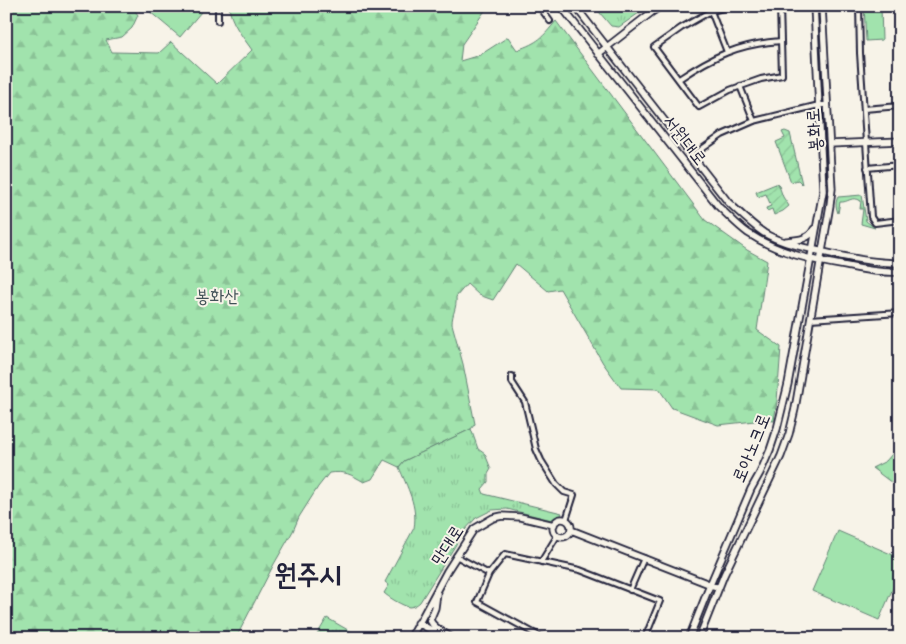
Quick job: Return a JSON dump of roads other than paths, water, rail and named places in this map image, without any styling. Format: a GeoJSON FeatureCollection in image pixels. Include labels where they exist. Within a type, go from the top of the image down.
{"type":"FeatureCollection","features":[{"type":"Feature","properties":{"kind":"street"},"geometry":{"type":"LineString","coordinates":[[218,6],[218,21]]}},
{"type":"Feature","properties":{"kind":"street"},"geometry":{"type":"LineString","coordinates":[[539,6],[550,21]]}},
{"type":"Feature","properties":{"kind":"street","name":"서원대로"},"geometry":{"type":"LineString","coordinates":[[561,6],[719,207],[747,232],[762,241],[797,256],[820,262]]}},
{"type":"Feature","properties":{"kind":"street","name":"서원대로"},"geometry":{"type":"LineString","coordinates":[[575,6],[728,202],[764,233],[781,241],[822,252]]}},
{"type":"Feature","properties":{"kind":"street"},"geometry":{"type":"LineString","coordinates":[[598,54],[661,6]]}},
{"type":"Feature","properties":{"kind":"street"},"geometry":{"type":"LineString","coordinates":[[709,6],[727,52]]}},
{"type":"Feature","properties":{"kind":"street","name":"서원대로"},"geometry":{"type":"LineString","coordinates":[[732,6],[711,11],[681,28],[654,47],[699,107],[740,86],[782,75],[780,6]]}},
{"type":"Feature","properties":{"kind":"street","name":"봉화로"},"geometry":{"type":"LineString","coordinates":[[811,260],[823,191],[814,6]]}},
{"type":"Feature","properties":{"kind":"street","name":"봉화로"},"geometry":{"type":"LineString","coordinates":[[820,262],[832,189],[822,6]]}},
{"type":"Feature","properties":{"kind":"street"},"geometry":{"type":"LineString","coordinates":[[859,6],[860,53],[872,220],[874,223],[900,220]]}},
{"type":"Feature","properties":{"kind":"street"},"geometry":{"type":"LineString","coordinates":[[678,79],[705,62],[727,52],[756,44],[781,41]]}},
{"type":"Feature","properties":{"kind":"street"},"geometry":{"type":"LineString","coordinates":[[740,86],[754,120]]}},
{"type":"Feature","properties":{"kind":"street","name":"서원대로"},"geometry":{"type":"LineString","coordinates":[[692,156],[722,135],[754,120],[827,104]]}},
{"type":"Feature","properties":{"kind":"street"},"geometry":{"type":"LineString","coordinates":[[864,109],[900,106]]}},
{"type":"Feature","properties":{"kind":"street"},"geometry":{"type":"LineString","coordinates":[[830,144],[900,141]]}},
{"type":"Feature","properties":{"kind":"street"},"geometry":{"type":"LineString","coordinates":[[868,168],[900,165]]}},
{"type":"Feature","properties":{"kind":"street"},"geometry":{"type":"LineString","coordinates":[[781,241],[801,240],[811,235],[818,218]]}},
{"type":"Feature","properties":{"kind":"street"},"geometry":{"type":"LineString","coordinates":[[822,252],[865,260],[900,263]]}},
{"type":"Feature","properties":{"kind":"street","name":"로아노크로"},"geometry":{"type":"LineString","coordinates":[[690,638],[710,585],[751,489],[770,450],[777,429],[788,384],[811,260]]}},
{"type":"Feature","properties":{"kind":"street"},"geometry":{"type":"LineString","coordinates":[[820,262],[866,270],[900,272]]}},
{"type":"Feature","properties":{"kind":"street","name":"로아노크로"},"geometry":{"type":"LineString","coordinates":[[698,638],[719,588],[781,456],[789,434],[820,262]]}},
{"type":"Feature","properties":{"kind":"street"},"geometry":{"type":"LineString","coordinates":[[810,319],[900,313]]}},
{"type":"Feature","properties":{"kind":"street"},"geometry":{"type":"LineString","coordinates":[[512,376],[512,382],[525,402],[536,449],[541,460],[556,484],[564,492],[574,495],[566,520]]}},
{"type":"Feature","properties":{"kind":"street"},"geometry":{"type":"LineString","coordinates":[[788,384],[799,384]]}},
{"type":"Feature","properties":{"kind":"street","name":"만대로"},"geometry":{"type":"LineString","coordinates":[[412,636],[437,588],[474,529],[493,518],[502,516],[520,517],[554,525]]}},
{"type":"Feature","properties":{"kind":"street"},"geometry":{"type":"LineString","coordinates":[[559,520],[566,520],[571,525],[569,534],[564,537],[557,536],[554,532],[554,525],[559,520]]}},
{"type":"Feature","properties":{"kind":"street"},"geometry":{"type":"LineString","coordinates":[[571,530],[719,588]]}},
{"type":"Feature","properties":{"kind":"street"},"geometry":{"type":"LineString","coordinates":[[541,562],[557,536]]}},
{"type":"Feature","properties":{"kind":"street"},"geometry":{"type":"LineString","coordinates":[[543,638],[477,602],[489,574],[505,554],[580,570],[660,602],[645,638]]}},
{"type":"Feature","properties":{"kind":"street"},"geometry":{"type":"LineString","coordinates":[[456,556],[489,574]]}},
{"type":"Feature","properties":{"kind":"street"},"geometry":{"type":"LineString","coordinates":[[630,590],[644,558]]}},
{"type":"Feature","properties":{"kind":"street"},"geometry":{"type":"LineString","coordinates":[[437,588],[435,608],[430,620],[437,628],[452,638]]}},
{"type":"Feature","properties":{"kind":"street"},"geometry":{"type":"LineString","coordinates":[[418,623],[446,638]]}},
{"type":"Feature","properties":{"kind":"street"},"geometry":{"type":"LineString","coordinates":[[412,636],[421,638]]}},
{"type":"Feature","properties":{"kind":"district","name":"원주시"},"geometry":{"type":"Point","coordinates":[308,574]}},
{"type":"Feature","properties":{"kind":"park label","name":"봉화산"},"geometry":{"type":"Point","coordinates":[217,296]}}]}
